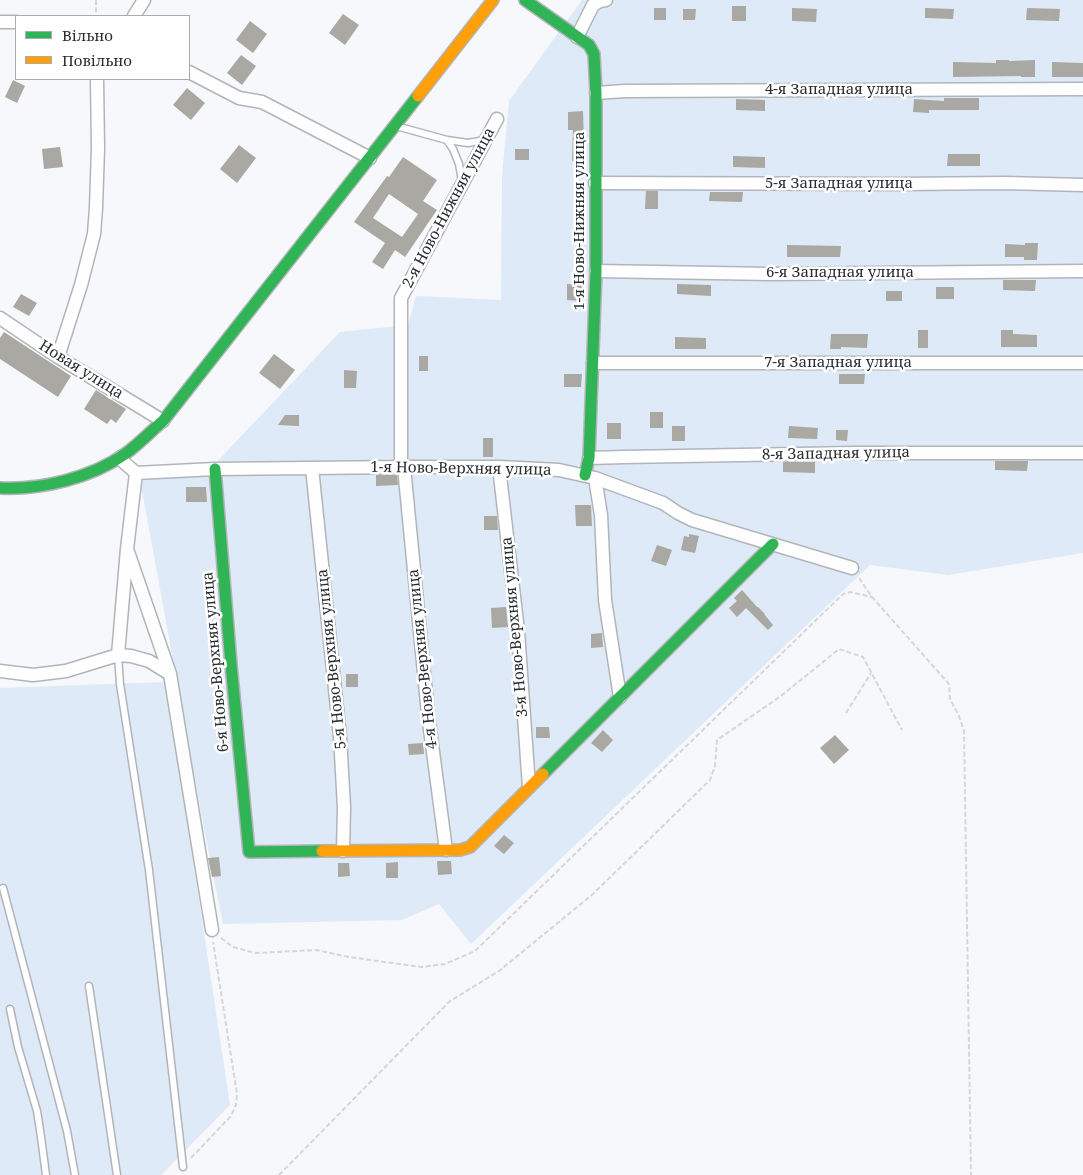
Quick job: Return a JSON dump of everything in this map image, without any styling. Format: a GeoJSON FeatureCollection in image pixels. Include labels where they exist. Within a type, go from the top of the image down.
{"type":"FeatureCollection","features":[{"type":"Feature","properties":{"kind":"street"},"geometry":{"type":"LineString","coordinates":[[135,15],[144,0]]}},
{"type":"Feature","properties":{"kind":"street"},"geometry":{"type":"LineString","coordinates":[[0,488],[27,488],[59,482],[87,473],[119,458],[163,421],[493,0]]}},
{"type":"Feature","properties":{"kind":"street","name":"1-я Ново-Нижняя улица"},"geometry":{"type":"LineString","coordinates":[[525,0],[589,45],[594,54],[596,93],[596,271],[590,476]]}},
{"type":"Feature","properties":{"kind":"street"},"geometry":{"type":"LineString","coordinates":[[577,37],[593,5],[606,0]]}},
{"type":"Feature","properties":{"kind":"street"},"geometry":{"type":"LineString","coordinates":[[0,22],[15,22]]}},
{"type":"Feature","properties":{"kind":"street"},"geometry":{"type":"LineString","coordinates":[[190,73],[239,98],[262,102],[370,158]]}},
{"type":"Feature","properties":{"kind":"street"},"geometry":{"type":"LineString","coordinates":[[58,357],[81,284],[94,234],[98,148],[97,80]]}},
{"type":"Feature","properties":{"kind":"street","name":"4-я Западная улица"},"geometry":{"type":"LineString","coordinates":[[596,93],[625,91],[1083,89]]}},
{"type":"Feature","properties":{"kind":"street","name":"2-я Ново-Нижняя улица"},"geometry":{"type":"LineString","coordinates":[[401,298],[497,119]]}},
{"type":"Feature","properties":{"kind":"street","name":"5-я Западная улица"},"geometry":{"type":"LineString","coordinates":[[595,183],[1005,183],[1083,185]]}},
{"type":"Feature","properties":{"kind":"street","name":"6-я Западная улица"},"geometry":{"type":"LineString","coordinates":[[596,271],[771,274],[1083,271]]}},
{"type":"Feature","properties":{"kind":"street","name":"4-я Ново-Верхняя улица"},"geometry":{"type":"LineString","coordinates":[[401,298],[402,467],[428,714],[446,850]]}},
{"type":"Feature","properties":{"kind":"street","name":"Новая улица"},"geometry":{"type":"LineString","coordinates":[[0,318],[58,357],[163,421]]}},
{"type":"Feature","properties":{"kind":"street","name":"7-я Западная улица"},"geometry":{"type":"LineString","coordinates":[[593,363],[1083,363]]}},
{"type":"Feature","properties":{"kind":"street","name":"8-я Западная улица"},"geometry":{"type":"LineString","coordinates":[[590,458],[857,453],[1083,453]]}},
{"type":"Feature","properties":{"kind":"street"},"geometry":{"type":"LineString","coordinates":[[118,655],[136,473],[119,458]]}},
{"type":"Feature","properties":{"kind":"street","name":"1-я Ново-Верхняя улица"},"geometry":{"type":"LineString","coordinates":[[136,473],[215,469],[402,467],[499,467],[559,470],[590,476],[663,503],[692,520],[852,568]]}},
{"type":"Feature","properties":{"kind":"street","name":"3-я Ново-Верхняя улица"},"geometry":{"type":"LineString","coordinates":[[499,467],[518,631],[529,787]]}},
{"type":"Feature","properties":{"kind":"street","name":"5-я Ново-Верхняя улица"},"geometry":{"type":"LineString","coordinates":[[312,468],[340,737],[344,807],[343,851]]}},
{"type":"Feature","properties":{"kind":"street","name":"6-я Ново-Верхняя улица"},"geometry":{"type":"LineString","coordinates":[[215,469],[249,852],[343,851]]}},
{"type":"Feature","properties":{"kind":"street"},"geometry":{"type":"LineString","coordinates":[[590,476],[601,515],[605,600],[620,698]]}},
{"type":"Feature","properties":{"kind":"street"},"geometry":{"type":"LineString","coordinates":[[343,851],[460,850],[470,847],[773,544]]}},
{"type":"Feature","properties":{"kind":"street"},"geometry":{"type":"LineString","coordinates":[[127,549],[170,674],[212,930]]}},
{"type":"Feature","properties":{"kind":"street"},"geometry":{"type":"LineString","coordinates":[[0,671],[34,675],[66,671],[118,655],[132,656],[149,661],[170,674]]}},
{"type":"Feature","properties":{"kind":"lane"},"geometry":{"type":"LineString","coordinates":[[395,126],[447,140],[468,143],[486,140]]}},
{"type":"Feature","properties":{"kind":"lane"},"geometry":{"type":"LineString","coordinates":[[447,140],[459,164],[462,184]]}},
{"type":"Feature","properties":{"kind":"lane"},"geometry":{"type":"LineString","coordinates":[[118,655],[120,684],[149,870],[182,1167]]}},
{"type":"Feature","properties":{"kind":"lane"},"geometry":{"type":"LineString","coordinates":[[3,888],[67,1131],[75,1175]]}},
{"type":"Feature","properties":{"kind":"lane"},"geometry":{"type":"LineString","coordinates":[[89,986],[117,1175]]}},
{"type":"Feature","properties":{"kind":"lane"},"geometry":{"type":"LineString","coordinates":[[10,1009],[18,1047],[37,1111],[46,1175]]}},
{"type":"Feature","properties":{"kind":"path"},"geometry":{"type":"LineString","coordinates":[[96,0],[96,15]]}},
{"type":"Feature","properties":{"kind":"path"},"geometry":{"type":"LineString","coordinates":[[852,568],[872,598],[949,684],[950,699],[964,731],[971,1175]]}},
{"type":"Feature","properties":{"kind":"path"},"geometry":{"type":"LineString","coordinates":[[212,930],[233,947],[255,953],[316,950],[349,957],[421,967],[445,964],[475,951],[842,594],[850,592],[872,598]]}},
{"type":"Feature","properties":{"kind":"path"},"geometry":{"type":"LineString","coordinates":[[278,1175],[450,1001],[499,971],[593,894],[710,780],[716,766],[716,740],[781,696],[839,649],[863,657],[902,730]]}},
{"type":"Feature","properties":{"kind":"path"},"geometry":{"type":"LineString","coordinates":[[846,713],[871,673]]}},
{"type":"Feature","properties":{"kind":"path"},"geometry":{"type":"LineString","coordinates":[[182,1167],[231,1116],[236,1105],[212,930]]}},
{"type":"Feature","properties":{"kind":"shaded area"},"geometry":{"type":"Polygon","coordinates":[[[582,0],[1083,0],[1083,553],[948,575],[870,565],[471,944],[439,904],[402,920],[223,924],[141,485],[148,472],[211,468],[340,332],[408,325],[416,296],[501,300],[502,176],[509,101],[582,0]]]}},
{"type":"Feature","properties":{"kind":"shaded area"},"geometry":{"type":"Polygon","coordinates":[[[166,682],[230,1105],[161,1175],[0,1175],[0,688],[166,682]]]}},
{"type":"Feature","properties":{"kind":"building"},"geometry":{"type":"Polygon","coordinates":[[[732,6],[746,6],[746,21],[732,21],[732,6]]]}},
{"type":"Feature","properties":{"kind":"building"},"geometry":{"type":"Polygon","coordinates":[[[654,8],[666,8],[666,20],[654,20],[654,8]]]}},
{"type":"Feature","properties":{"kind":"building"},"geometry":{"type":"Polygon","coordinates":[[[792,8],[817,9],[816,22],[792,21],[792,8]]]}},
{"type":"Feature","properties":{"kind":"building"},"geometry":{"type":"Polygon","coordinates":[[[925,8],[954,9],[953,19],[925,18],[925,8]]]}},
{"type":"Feature","properties":{"kind":"building"},"geometry":{"type":"Polygon","coordinates":[[[1027,8],[1060,9],[1059,21],[1026,20],[1027,8]]]}},
{"type":"Feature","properties":{"kind":"building"},"geometry":{"type":"Polygon","coordinates":[[[683,9],[696,9],[695,20],[683,20],[683,9]]]}},
{"type":"Feature","properties":{"kind":"building"},"geometry":{"type":"Polygon","coordinates":[[[343,14],[359,25],[345,45],[329,33],[343,14]]]}},
{"type":"Feature","properties":{"kind":"building"},"geometry":{"type":"Polygon","coordinates":[[[250,21],[267,34],[253,53],[236,40],[250,21]]]}},
{"type":"Feature","properties":{"kind":"building"},"geometry":{"type":"Polygon","coordinates":[[[241,55],[256,66],[242,85],[227,73],[241,55]]]}},
{"type":"Feature","properties":{"kind":"building"},"geometry":{"type":"Polygon","coordinates":[[[996,60],[1035,60],[1035,77],[953,77],[953,62],[996,63],[996,60]]]}},
{"type":"Feature","properties":{"kind":"building"},"geometry":{"type":"Polygon","coordinates":[[[1052,62],[1083,63],[1083,77],[1052,77],[1052,62]]]}},
{"type":"Feature","properties":{"kind":"building"},"geometry":{"type":"Polygon","coordinates":[[[13,80],[25,86],[17,103],[5,97],[13,80]]]}},
{"type":"Feature","properties":{"kind":"building"},"geometry":{"type":"Polygon","coordinates":[[[187,88],[205,103],[191,120],[173,105],[187,88]]]}},
{"type":"Feature","properties":{"kind":"building"},"geometry":{"type":"Polygon","coordinates":[[[944,98],[979,98],[979,110],[929,110],[929,113],[913,112],[914,99],[944,101],[944,98]]]}},
{"type":"Feature","properties":{"kind":"building"},"geometry":{"type":"Polygon","coordinates":[[[736,99],[765,100],[765,111],[736,110],[736,99]]]}},
{"type":"Feature","properties":{"kind":"building"},"geometry":{"type":"Polygon","coordinates":[[[583,111],[585,162],[572,161],[573,130],[568,130],[568,112],[583,111]]]}},
{"type":"Feature","properties":{"kind":"building"},"geometry":{"type":"Polygon","coordinates":[[[239,145],[256,158],[237,183],[220,169],[239,145]]]}},
{"type":"Feature","properties":{"kind":"building"},"geometry":{"type":"Polygon","coordinates":[[[60,147],[63,167],[44,169],[42,149],[60,147]]]}},
{"type":"Feature","properties":{"kind":"building"},"geometry":{"type":"Polygon","coordinates":[[[515,149],[529,149],[529,160],[515,160],[515,149]]]}},
{"type":"Feature","properties":{"kind":"building"},"geometry":{"type":"Polygon","coordinates":[[[948,154],[980,154],[980,166],[947,166],[948,154]]]}},
{"type":"Feature","properties":{"kind":"building"},"geometry":{"type":"Polygon","coordinates":[[[733,156],[765,157],[765,168],[733,167],[733,156]]]}},
{"type":"Feature","properties":{"kind":"building"},"geometry":{"type":"Polygon","coordinates":[[[403,157],[437,180],[423,201],[437,210],[405,257],[395,250],[383,269],[372,262],[385,243],[354,222],[387,176],[389,177],[403,157]],[[389,194],[373,218],[402,237],[418,214],[389,194]]]}},
{"type":"Feature","properties":{"kind":"building"},"geometry":{"type":"Polygon","coordinates":[[[646,191],[658,191],[658,209],[645,209],[646,191]]]}},
{"type":"Feature","properties":{"kind":"building"},"geometry":{"type":"Polygon","coordinates":[[[710,192],[743,192],[742,202],[709,201],[710,192]]]}},
{"type":"Feature","properties":{"kind":"building"},"geometry":{"type":"Polygon","coordinates":[[[574,231],[585,231],[585,244],[574,244],[574,231]]]}},
{"type":"Feature","properties":{"kind":"building"},"geometry":{"type":"Polygon","coordinates":[[[1025,243],[1038,243],[1037,260],[1024,260],[1024,257],[1005,257],[1005,244],[1025,245],[1025,243]]]}},
{"type":"Feature","properties":{"kind":"building"},"geometry":{"type":"Polygon","coordinates":[[[787,245],[841,246],[840,257],[787,257],[787,245]]]}},
{"type":"Feature","properties":{"kind":"building"},"geometry":{"type":"Polygon","coordinates":[[[1003,280],[1036,280],[1035,291],[1003,290],[1003,280]]]}},
{"type":"Feature","properties":{"kind":"building"},"geometry":{"type":"Polygon","coordinates":[[[567,284],[584,285],[583,301],[567,300],[567,284]]]}},
{"type":"Feature","properties":{"kind":"building"},"geometry":{"type":"Polygon","coordinates":[[[677,284],[711,285],[711,296],[677,294],[677,284]]]}},
{"type":"Feature","properties":{"kind":"building"},"geometry":{"type":"Polygon","coordinates":[[[936,287],[954,287],[954,299],[936,299],[936,287]]]}},
{"type":"Feature","properties":{"kind":"building"},"geometry":{"type":"Polygon","coordinates":[[[886,291],[902,291],[902,301],[886,301],[886,291]]]}},
{"type":"Feature","properties":{"kind":"building"},"geometry":{"type":"Polygon","coordinates":[[[21,294],[37,303],[29,316],[13,307],[21,294]]]}},
{"type":"Feature","properties":{"kind":"building"},"geometry":{"type":"Polygon","coordinates":[[[918,330],[928,330],[928,348],[918,348],[918,330]]]}},
{"type":"Feature","properties":{"kind":"building"},"geometry":{"type":"Polygon","coordinates":[[[1001,330],[1013,330],[1013,334],[1037,335],[1037,347],[1001,347],[1001,330]]]}},
{"type":"Feature","properties":{"kind":"building"},"geometry":{"type":"Polygon","coordinates":[[[4,332],[71,376],[58,397],[0,359],[0,338],[4,332]]]}},
{"type":"Feature","properties":{"kind":"building"},"geometry":{"type":"Polygon","coordinates":[[[831,334],[868,334],[867,348],[841,347],[841,349],[830,349],[831,334]]]}},
{"type":"Feature","properties":{"kind":"building"},"geometry":{"type":"Polygon","coordinates":[[[675,337],[706,338],[706,349],[675,349],[675,337]]]}},
{"type":"Feature","properties":{"kind":"building"},"geometry":{"type":"Polygon","coordinates":[[[274,354],[295,370],[280,389],[259,373],[274,354]]]}},
{"type":"Feature","properties":{"kind":"building"},"geometry":{"type":"Polygon","coordinates":[[[419,356],[428,356],[428,371],[419,371],[419,356]]]}},
{"type":"Feature","properties":{"kind":"building"},"geometry":{"type":"Polygon","coordinates":[[[344,370],[357,371],[356,388],[344,388],[344,370]]]}},
{"type":"Feature","properties":{"kind":"building"},"geometry":{"type":"Polygon","coordinates":[[[564,374],[582,374],[581,387],[564,387],[564,374]]]}},
{"type":"Feature","properties":{"kind":"building"},"geometry":{"type":"Polygon","coordinates":[[[839,374],[865,374],[864,384],[839,384],[839,374]]]}},
{"type":"Feature","properties":{"kind":"building"},"geometry":{"type":"Polygon","coordinates":[[[96,390],[126,409],[116,423],[111,419],[107,424],[84,409],[96,390]]]}},
{"type":"Feature","properties":{"kind":"building"},"geometry":{"type":"Polygon","coordinates":[[[650,412],[663,412],[663,428],[650,428],[650,412]]]}},
{"type":"Feature","properties":{"kind":"building"},"geometry":{"type":"Polygon","coordinates":[[[285,415],[299,415],[299,426],[278,425],[285,415]]]}},
{"type":"Feature","properties":{"kind":"building"},"geometry":{"type":"Polygon","coordinates":[[[607,423],[621,423],[621,439],[607,439],[607,423]]]}},
{"type":"Feature","properties":{"kind":"building"},"geometry":{"type":"Polygon","coordinates":[[[672,426],[685,426],[685,441],[672,441],[672,426]]]}},
{"type":"Feature","properties":{"kind":"building"},"geometry":{"type":"Polygon","coordinates":[[[789,426],[818,428],[817,439],[788,438],[789,426]]]}},
{"type":"Feature","properties":{"kind":"building"},"geometry":{"type":"Polygon","coordinates":[[[836,430],[848,430],[847,441],[836,440],[836,430]]]}},
{"type":"Feature","properties":{"kind":"building"},"geometry":{"type":"Polygon","coordinates":[[[483,438],[493,438],[493,457],[483,457],[483,438]]]}},
{"type":"Feature","properties":{"kind":"building"},"geometry":{"type":"Polygon","coordinates":[[[995,461],[1028,461],[1027,471],[995,470],[995,461]]]}},
{"type":"Feature","properties":{"kind":"building"},"geometry":{"type":"Polygon","coordinates":[[[783,462],[815,462],[815,473],[783,472],[783,462]]]}},
{"type":"Feature","properties":{"kind":"building"},"geometry":{"type":"Polygon","coordinates":[[[376,475],[397,475],[398,485],[376,486],[376,475]]]}},
{"type":"Feature","properties":{"kind":"building"},"geometry":{"type":"Polygon","coordinates":[[[186,487],[206,487],[207,502],[186,502],[186,487]]]}},
{"type":"Feature","properties":{"kind":"building"},"geometry":{"type":"Polygon","coordinates":[[[575,505],[591,505],[592,526],[576,526],[575,505]]]}},
{"type":"Feature","properties":{"kind":"building"},"geometry":{"type":"Polygon","coordinates":[[[484,516],[497,516],[498,530],[484,530],[484,516]]]}},
{"type":"Feature","properties":{"kind":"building"},"geometry":{"type":"Polygon","coordinates":[[[689,534],[699,536],[695,553],[681,550],[684,536],[689,537],[689,534]]]}},
{"type":"Feature","properties":{"kind":"building"},"geometry":{"type":"Polygon","coordinates":[[[657,545],[672,550],[666,566],[651,561],[657,545]]]}},
{"type":"Feature","properties":{"kind":"building"},"geometry":{"type":"Polygon","coordinates":[[[742,590],[773,625],[768,630],[746,608],[737,617],[729,608],[737,601],[734,598],[742,590]]]}},
{"type":"Feature","properties":{"kind":"building"},"geometry":{"type":"Polygon","coordinates":[[[506,607],[508,627],[492,628],[491,608],[506,607]]]}},
{"type":"Feature","properties":{"kind":"building"},"geometry":{"type":"Polygon","coordinates":[[[602,633],[603,647],[591,648],[591,634],[602,633]]]}},
{"type":"Feature","properties":{"kind":"building"},"geometry":{"type":"Polygon","coordinates":[[[346,674],[358,674],[358,687],[346,687],[346,674]]]}},
{"type":"Feature","properties":{"kind":"building"},"geometry":{"type":"Polygon","coordinates":[[[536,727],[549,727],[550,738],[536,738],[536,727]]]}},
{"type":"Feature","properties":{"kind":"building"},"geometry":{"type":"Polygon","coordinates":[[[603,730],[613,740],[602,752],[591,743],[603,730]]]}},
{"type":"Feature","properties":{"kind":"building"},"geometry":{"type":"Polygon","coordinates":[[[835,735],[849,750],[834,764],[820,748],[835,735]]]}},
{"type":"Feature","properties":{"kind":"building"},"geometry":{"type":"Polygon","coordinates":[[[423,743],[424,754],[409,755],[408,744],[423,743]]]}},
{"type":"Feature","properties":{"kind":"building"},"geometry":{"type":"Polygon","coordinates":[[[504,835],[514,843],[504,854],[494,846],[504,835]]]}},
{"type":"Feature","properties":{"kind":"building"},"geometry":{"type":"Polygon","coordinates":[[[219,857],[221,876],[212,877],[208,858],[219,857]]]}},
{"type":"Feature","properties":{"kind":"building"},"geometry":{"type":"Polygon","coordinates":[[[437,861],[451,861],[452,874],[438,875],[437,861]]]}},
{"type":"Feature","properties":{"kind":"building"},"geometry":{"type":"Polygon","coordinates":[[[398,862],[398,878],[386,878],[386,863],[398,862]]]}},
{"type":"Feature","properties":{"kind":"building"},"geometry":{"type":"Polygon","coordinates":[[[338,863],[349,863],[350,876],[338,877],[338,863]]]}},
{"type":"Feature","properties":{"kind":"traffic: fast"},"geometry":{"type":"LineString","coordinates":[[525,0],[589,45],[594,54],[596,93],[596,271],[589,458],[585,475]]}},
{"type":"Feature","properties":{"kind":"traffic: fast"},"geometry":{"type":"LineString","coordinates":[[0,488],[32,487],[49,484],[65,481],[97,470],[125,454],[163,421],[418,96]]}},
{"type":"Feature","properties":{"kind":"traffic: fast"},"geometry":{"type":"LineString","coordinates":[[215,469],[249,852],[322,851]]}},
{"type":"Feature","properties":{"kind":"traffic: fast"},"geometry":{"type":"LineString","coordinates":[[543,774],[773,544]]}},
{"type":"Feature","properties":{"kind":"traffic: slow"},"geometry":{"type":"LineString","coordinates":[[418,96],[493,0]]}},
{"type":"Feature","properties":{"kind":"traffic: slow"},"geometry":{"type":"LineString","coordinates":[[322,851],[460,850],[470,847],[543,774]]}}]}
